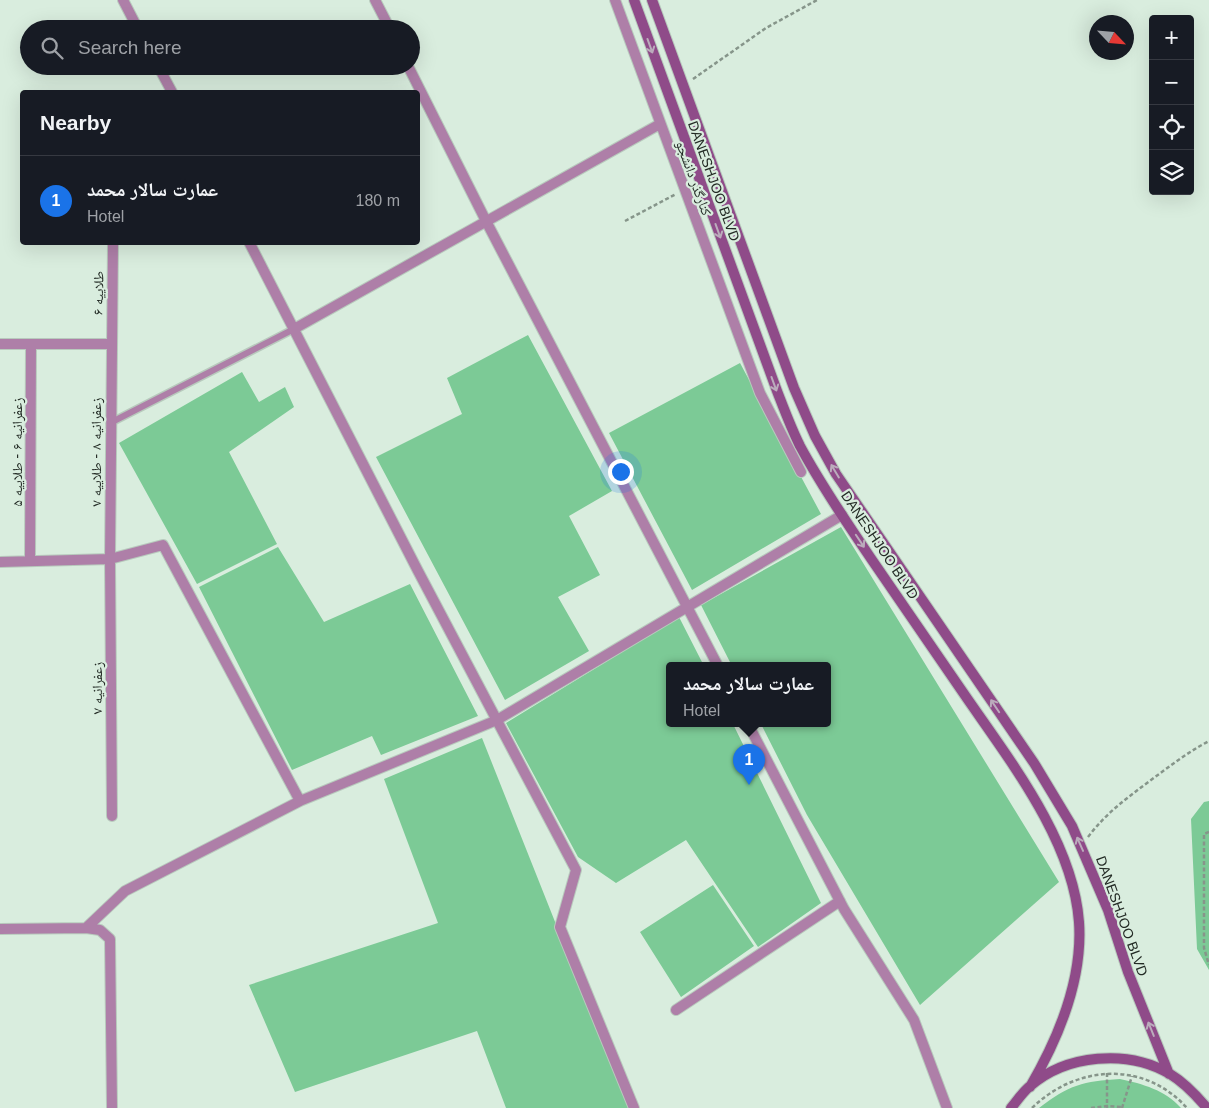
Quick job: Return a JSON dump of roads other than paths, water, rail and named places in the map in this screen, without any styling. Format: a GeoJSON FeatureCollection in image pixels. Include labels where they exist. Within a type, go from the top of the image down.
{"type":"FeatureCollection","features":[{"type":"Feature","properties":{"kind":"main road","name":"DANESHJOO BLVD"},"geometry":{"type":"LineString","coordinates":[[634,0],[776,391],[800,445],[842,515],[1018,774],[1052,834],[1069,872],[1079,921],[1078,954],[1066,1006],[1044,1061],[1030,1087]]}},
{"type":"Feature","properties":{"kind":"main road","name":"DANESHJOO BLVD"},"geometry":{"type":"LineString","coordinates":[[652,0],[794,388],[815,436],[866,519],[1034,763],[1072,826],[1108,910],[1128,972],[1169,1074]]}},
{"type":"Feature","properties":{"kind":"main road"},"geometry":{"type":"LineString","coordinates":[[1011,1108],[1030,1087],[1061,1067],[1098,1058],[1135,1060],[1169,1074],[1191,1090],[1207,1108]]}},
{"type":"Feature","properties":{"kind":"street"},"geometry":{"type":"LineString","coordinates":[[123,0],[133,20]]}},
{"type":"Feature","properties":{"kind":"street"},"geometry":{"type":"LineString","coordinates":[[375,0],[385,20]]}},
{"type":"Feature","properties":{"kind":"street","name":"کنارگذر دانشجو"},"geometry":{"type":"LineString","coordinates":[[615,0],[760,394],[801,472]]}},
{"type":"Feature","properties":{"kind":"street"},"geometry":{"type":"LineString","coordinates":[[163,75],[171,90]]}},
{"type":"Feature","properties":{"kind":"street"},"geometry":{"type":"LineString","coordinates":[[413,75],[486,221],[716,662]]}},
{"type":"Feature","properties":{"kind":"street"},"geometry":{"type":"LineString","coordinates":[[294,329],[660,124]]}},
{"type":"Feature","properties":{"kind":"street","name":"طلاییه ۶"},"geometry":{"type":"LineString","coordinates":[[110,344],[113,245]]}},
{"type":"Feature","properties":{"kind":"street"},"geometry":{"type":"LineString","coordinates":[[251,245],[576,870],[560,927],[634,1108]]}},
{"type":"Feature","properties":{"kind":"street"},"geometry":{"type":"LineString","coordinates":[[0,344],[110,344]]}},
{"type":"Feature","properties":{"kind":"street","name":"زعفرانیه ۶ - طلاییه ۵"},"geometry":{"type":"LineString","coordinates":[[30,561],[31,344]]}},
{"type":"Feature","properties":{"kind":"street","name":"زعفرانیه ۸ - طلاییه ۷"},"geometry":{"type":"LineString","coordinates":[[110,344],[110,560]]}},
{"type":"Feature","properties":{"kind":"street"},"geometry":{"type":"LineString","coordinates":[[86,928],[125,891],[300,801],[497,720],[842,515]]}},
{"type":"Feature","properties":{"kind":"street"},"geometry":{"type":"LineString","coordinates":[[0,562],[110,560],[164,545],[300,801]]}},
{"type":"Feature","properties":{"kind":"street","name":"زعفرانیه ۷"},"geometry":{"type":"LineString","coordinates":[[110,560],[112,816]]}},
{"type":"Feature","properties":{"kind":"street"},"geometry":{"type":"LineString","coordinates":[[750,727],[840,901],[914,1020],[947,1108]]}},
{"type":"Feature","properties":{"kind":"street"},"geometry":{"type":"LineString","coordinates":[[676,1010],[840,901]]}},
{"type":"Feature","properties":{"kind":"street"},"geometry":{"type":"LineString","coordinates":[[0,928],[86,928],[100,930],[110,939],[112,1108]]}},
{"type":"Feature","properties":{"kind":"lane"},"geometry":{"type":"LineString","coordinates":[[110,422],[294,329]]}},
{"type":"Feature","properties":{"kind":"place","name":"عمارت سالار محمد"},"geometry":{"type":"Point","coordinates":[749,785]}}]}
